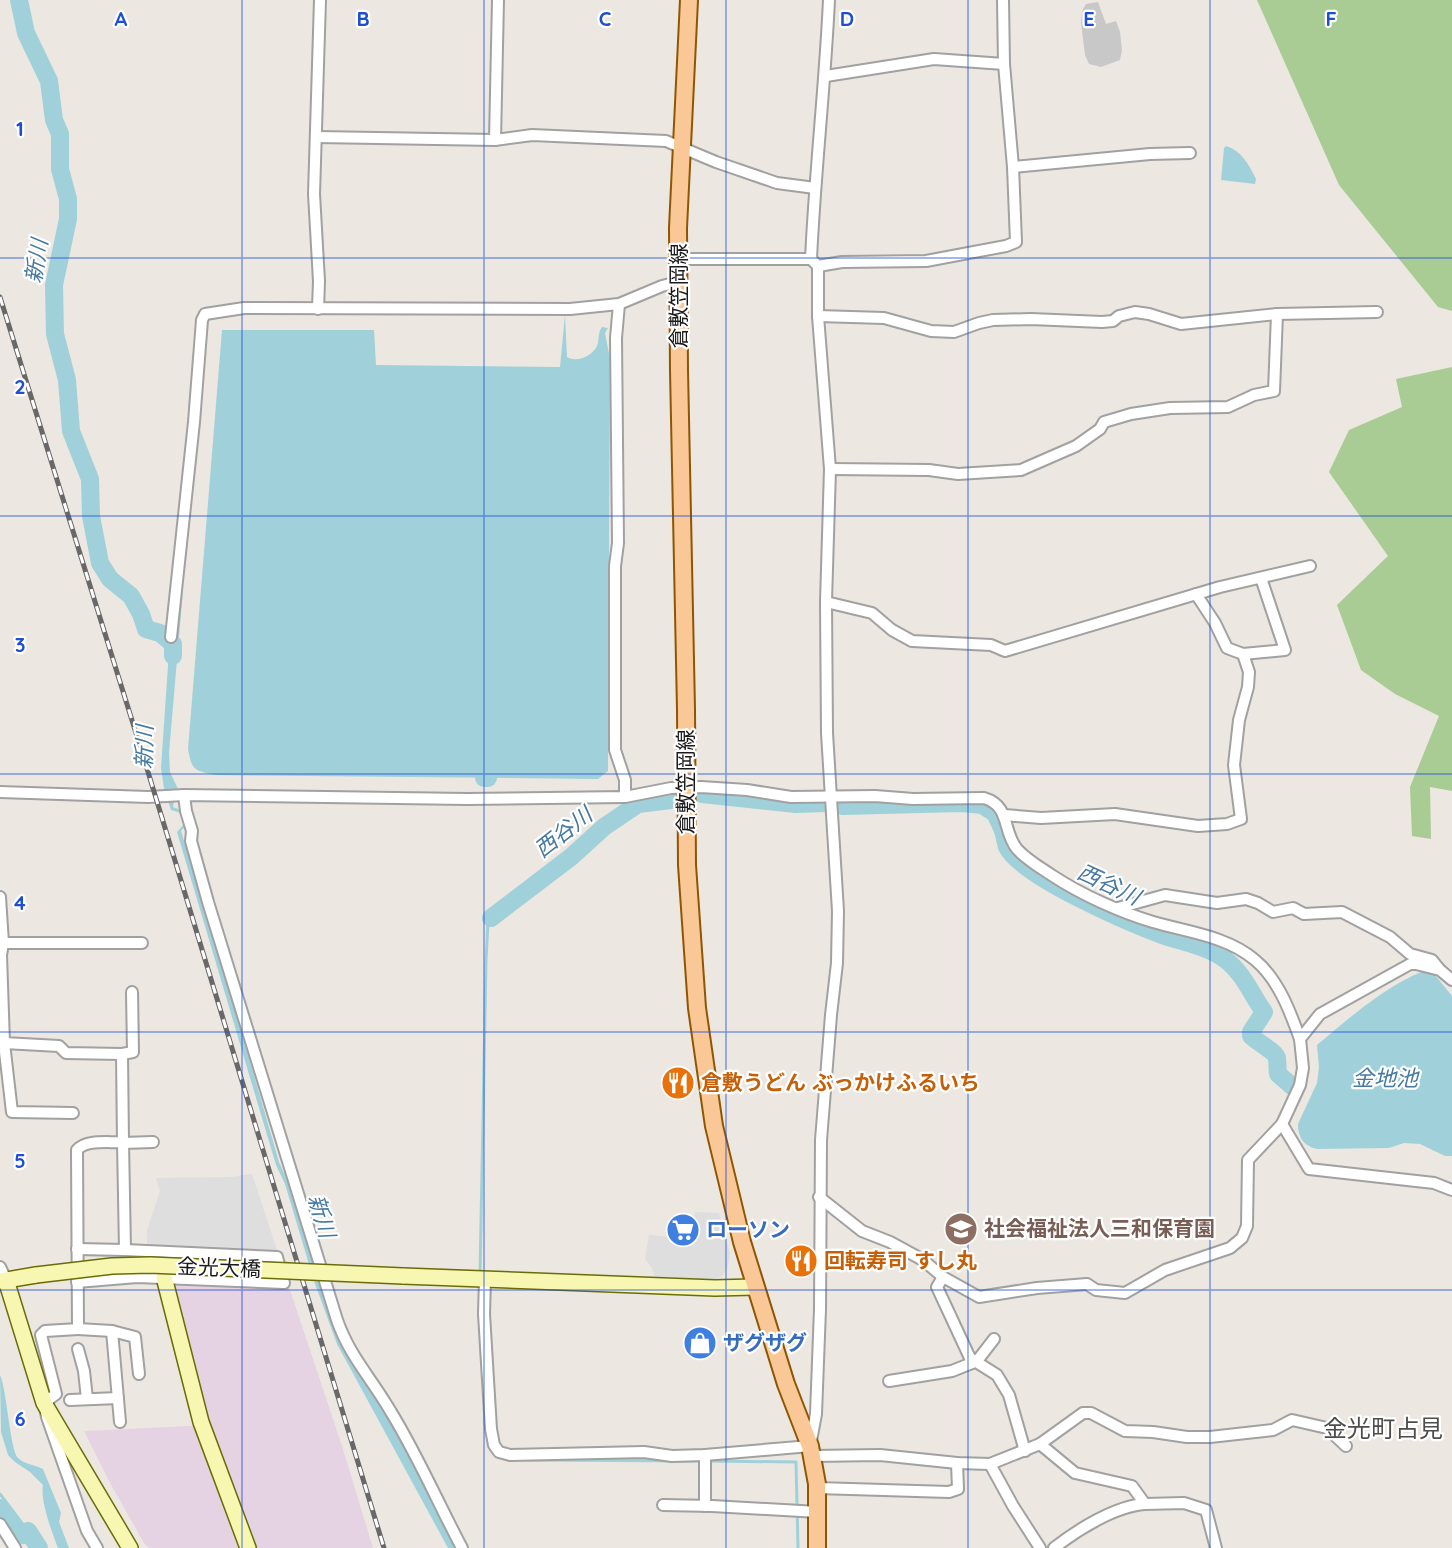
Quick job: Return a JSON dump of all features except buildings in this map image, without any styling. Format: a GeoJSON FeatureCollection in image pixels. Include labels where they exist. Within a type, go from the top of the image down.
{"type":"FeatureCollection","features":[{"type":"Feature","properties":{"kind":"main road","name":"倉敷笠岡線"},"geometry":{"type":"LineString","coordinates":[[689,0],[678,282],[686,787],[692,951],[704,1064],[714,1126],[754,1287],[811,1451],[819,1512],[818,1548]]}},
{"type":"Feature","properties":{"kind":"street"},"geometry":{"type":"LineString","coordinates":[[318,309],[319,281],[314,194],[320,0]]}},
{"type":"Feature","properties":{"kind":"street"},"geometry":{"type":"LineString","coordinates":[[495,140],[498,0]]}},
{"type":"Feature","properties":{"kind":"street"},"geometry":{"type":"LineString","coordinates":[[811,1451],[816,1414],[822,1115],[837,963],[838,911],[827,734],[826,602],[830,469],[818,316],[814,188],[826,76],[829,0]]}},
{"type":"Feature","properties":{"kind":"street"},"geometry":{"type":"LineString","coordinates":[[678,258],[815,262],[926,261],[1006,246],[1016,242],[1004,64],[1003,0]]}},
{"type":"Feature","properties":{"kind":"street"},"geometry":{"type":"LineString","coordinates":[[826,76],[934,59],[1004,64]]}},
{"type":"Feature","properties":{"kind":"street"},"geometry":{"type":"LineString","coordinates":[[317,137],[495,140],[532,135],[666,141],[716,162],[777,183],[814,188]]}},
{"type":"Feature","properties":{"kind":"street"},"geometry":{"type":"LineString","coordinates":[[1012,167],[1150,154],[1190,153]]}},
{"type":"Feature","properties":{"kind":"street"},"geometry":{"type":"LineString","coordinates":[[171,637],[194,422],[202,320],[206,314],[244,308],[570,309],[619,304],[662,286],[678,282]]}},
{"type":"Feature","properties":{"kind":"street"},"geometry":{"type":"LineString","coordinates":[[619,304],[616,339],[618,543],[615,566],[615,750],[625,780],[625,797]]}},
{"type":"Feature","properties":{"kind":"street"},"geometry":{"type":"LineString","coordinates":[[818,316],[885,318],[931,331],[954,332],[993,320],[1102,322],[1135,312],[1181,324],[1278,314],[1377,312]]}},
{"type":"Feature","properties":{"kind":"street"},"geometry":{"type":"LineString","coordinates":[[830,469],[929,470],[958,474],[1022,470],[1076,446],[1100,429],[1104,422],[1131,414],[1170,408],[1228,407],[1254,395],[1274,391],[1278,314]]}},
{"type":"Feature","properties":{"kind":"street"},"geometry":{"type":"LineString","coordinates":[[826,602],[872,613],[892,630],[912,642],[991,645],[1005,651],[1196,594],[1310,566]]}},
{"type":"Feature","properties":{"kind":"street"},"geometry":{"type":"LineString","coordinates":[[1196,594],[1215,623],[1227,648],[1243,654],[1285,650],[1261,578]]}},
{"type":"Feature","properties":{"kind":"street"},"geometry":{"type":"LineString","coordinates":[[1004,815],[1041,818],[1115,814],[1198,826],[1227,824],[1241,819],[1234,765],[1239,720],[1248,687],[1249,672],[1243,654]]}},
{"type":"Feature","properties":{"kind":"street"},"geometry":{"type":"LineString","coordinates":[[0,792],[128,797],[184,795],[467,799],[625,797],[686,787],[747,790],[791,797],[984,798],[994,801],[1004,815],[1015,847],[1031,862],[1071,887],[1143,919],[1222,941],[1256,961],[1277,987],[1300,1039],[1303,1068],[1300,1085],[1282,1124],[1248,1160],[1247,1226],[1242,1238],[1230,1248],[1166,1270],[1125,1293],[1096,1290],[1087,1284],[1037,1288],[979,1298],[943,1276],[923,1260],[890,1242],[862,1231],[819,1197]]}},
{"type":"Feature","properties":{"kind":"street"},"geometry":{"type":"LineString","coordinates":[[184,795],[192,831],[191,841],[208,902],[340,1329],[351,1354],[390,1410],[419,1460],[462,1548]]}},
{"type":"Feature","properties":{"kind":"street"},"geometry":{"type":"LineString","coordinates":[[1118,908],[1165,895],[1217,903],[1246,899],[1273,912],[1293,908],[1304,914],[1342,912],[1390,937],[1410,954],[1432,960],[1452,980]]}},
{"type":"Feature","properties":{"kind":"street"},"geometry":{"type":"LineString","coordinates":[[0,897],[4,1043],[12,1112],[73,1113]]}},
{"type":"Feature","properties":{"kind":"street"},"geometry":{"type":"LineString","coordinates":[[3,943],[142,943]]}},
{"type":"Feature","properties":{"kind":"street"},"geometry":{"type":"LineString","coordinates":[[1300,1039],[1320,1014],[1412,963],[1440,970]]}},
{"type":"Feature","properties":{"kind":"street"},"geometry":{"type":"LineString","coordinates":[[4,1043],[59,1046],[66,1053],[122,1054],[133,1052],[132,992]]}},
{"type":"Feature","properties":{"kind":"street"},"geometry":{"type":"LineString","coordinates":[[122,1054],[125,1250]]}},
{"type":"Feature","properties":{"kind":"street"},"geometry":{"type":"LineString","coordinates":[[1282,1124],[1309,1168],[1434,1183],[1452,1190]]}},
{"type":"Feature","properties":{"kind":"street"},"geometry":{"type":"LineString","coordinates":[[78,1329],[77,1150],[81,1145],[153,1142]]}},
{"type":"Feature","properties":{"kind":"street"},"geometry":{"type":"LineString","coordinates":[[77,1249],[277,1257],[284,1283],[137,1276],[77,1282]]}},
{"type":"Feature","properties":{"kind":"street"},"geometry":{"type":"LineString","coordinates":[[157,1251],[190,1388],[245,1547]]}},
{"type":"Feature","properties":{"kind":"street","name":"金光大橋"},"geometry":{"type":"LineString","coordinates":[[2,1276],[36,1275],[112,1266],[150,1265],[715,1288],[754,1287]]}},
{"type":"Feature","properties":{"kind":"street"},"geometry":{"type":"LineString","coordinates":[[2,1276],[53,1437],[87,1531],[97,1548]]}},
{"type":"Feature","properties":{"kind":"street"},"geometry":{"type":"LineString","coordinates":[[943,1276],[937,1287],[970,1358],[997,1375],[1009,1395],[1025,1451]]}},
{"type":"Feature","properties":{"kind":"street"},"geometry":{"type":"LineString","coordinates":[[481,1279],[491,1429],[494,1445],[499,1452],[510,1455],[644,1452],[705,1460],[811,1451],[880,1455],[957,1464],[990,1464],[1040,1444],[1083,1413],[1091,1413],[1125,1431],[1187,1437],[1210,1437],[1274,1430],[1292,1420],[1328,1428],[1346,1446]]}},
{"type":"Feature","properties":{"kind":"street"},"geometry":{"type":"LineString","coordinates":[[44,1403],[56,1394],[41,1335],[45,1331],[78,1329],[112,1331],[135,1337],[139,1374]]}},
{"type":"Feature","properties":{"kind":"street"},"geometry":{"type":"LineString","coordinates":[[112,1331],[120,1422]]}},
{"type":"Feature","properties":{"kind":"street"},"geometry":{"type":"LineString","coordinates":[[889,1381],[952,1371],[977,1362],[994,1339]]}},
{"type":"Feature","properties":{"kind":"street"},"geometry":{"type":"LineString","coordinates":[[78,1349],[84,1371],[87,1399]]}},
{"type":"Feature","properties":{"kind":"street"},"geometry":{"type":"LineString","coordinates":[[70,1400],[118,1398]]}},
{"type":"Feature","properties":{"kind":"street"},"geometry":{"type":"LineString","coordinates":[[44,1403],[130,1548]]}},
{"type":"Feature","properties":{"kind":"street"},"geometry":{"type":"LineString","coordinates":[[1040,1444],[1075,1473],[1132,1486],[1145,1504]]}},
{"type":"Feature","properties":{"kind":"street"},"geometry":{"type":"LineString","coordinates":[[705,1460],[705,1506]]}},
{"type":"Feature","properties":{"kind":"street"},"geometry":{"type":"LineString","coordinates":[[817,1488],[950,1492],[958,1489],[957,1464]]}},
{"type":"Feature","properties":{"kind":"street"},"geometry":{"type":"LineString","coordinates":[[990,1464],[1040,1548]]}},
{"type":"Feature","properties":{"kind":"street"},"geometry":{"type":"LineString","coordinates":[[1054,1548],[1072,1534],[1119,1511],[1145,1504],[1184,1503],[1206,1510],[1216,1548]]}},
{"type":"Feature","properties":{"kind":"street"},"geometry":{"type":"LineString","coordinates":[[663,1505],[796,1509],[819,1512]]}},
{"type":"Feature","properties":{"kind":"street"},"geometry":{"type":"LineString","coordinates":[[0,1524],[15,1548]]}},
{"type":"Feature","properties":{"kind":"shaded area"},"geometry":{"type":"Polygon","coordinates":[[[1098,2],[1106,24],[1116,21],[1122,50],[1120,60],[1101,67],[1089,64],[1085,55],[1081,23],[1082,11],[1086,4],[1098,2]]]}},
{"type":"Feature","properties":{"kind":"shaded area"},"geometry":{"type":"Polygon","coordinates":[[[252,1174],[278,1253],[147,1247],[147,1230],[160,1191],[156,1178],[231,1177],[252,1174]]]}},
{"type":"Feature","properties":{"kind":"shaded area"},"geometry":{"type":"Polygon","coordinates":[[[695,1212],[719,1213],[730,1253],[728,1267],[723,1275],[714,1280],[655,1277],[645,1259],[649,1235],[670,1237],[669,1242],[691,1245],[695,1212]]]}},
{"type":"Feature","properties":{"kind":"shaded area"},"geometry":{"type":"Polygon","coordinates":[[[175,1282],[289,1287],[373,1548],[149,1548],[144,1543],[84,1431],[210,1425],[173,1285],[175,1282]]]}},
{"type":"Feature","properties":{"kind":"green space"},"geometry":{"type":"Polygon","coordinates":[[[1257,0],[1452,0],[1452,311],[1438,307],[1339,185],[1257,0]]]}},
{"type":"Feature","properties":{"kind":"green space"},"geometry":{"type":"Polygon","coordinates":[[[1452,367],[1452,791],[1430,787],[1431,839],[1412,836],[1410,787],[1439,716],[1395,694],[1361,670],[1337,605],[1388,556],[1329,472],[1349,430],[1402,407],[1396,379],[1452,367]]]}},
{"type":"Feature","properties":{"kind":"water"},"geometry":{"type":"Polygon","coordinates":[[[1226,146],[1232,148],[1244,159],[1256,179],[1255,184],[1221,180],[1226,146]]]}},
{"type":"Feature","properties":{"kind":"water"},"geometry":{"type":"Polygon","coordinates":[[[565,315],[567,357],[571,359],[584,358],[592,353],[597,346],[602,327],[608,328],[605,333],[610,359],[608,771],[598,779],[215,775],[195,768],[188,749],[222,330],[374,330],[376,365],[560,367],[565,315]]]}},
{"type":"Feature","properties":{"kind":"water"},"geometry":{"type":"Polygon","coordinates":[[[183,590],[169,753],[170,772],[179,791],[173,807],[183,811],[187,824],[181,831],[279,1162],[288,1182],[334,1327],[349,1360],[386,1408],[458,1548],[448,1548],[337,1344],[314,1281],[285,1184],[276,1165],[177,832],[185,823],[181,813],[171,810],[164,788],[161,768],[169,651],[175,639],[179,591],[183,590]]]}},
{"type":"Feature","properties":{"kind":"water","name":"金地池"},"geometry":{"type":"Polygon","coordinates":[[[1430,969],[1452,996],[1452,1156],[1445,1156],[1420,1144],[1404,1143],[1389,1148],[1317,1149],[1309,1146],[1299,1133],[1298,1124],[1317,1083],[1319,1067],[1317,1045],[1385,991],[1430,969]]]}},
{"type":"Feature","properties":{"kind":"water"},"geometry":{"type":"Polygon","coordinates":[[[0,1375],[15,1453],[24,1462],[43,1469],[61,1513],[59,1522],[69,1548],[58,1548],[45,1508],[43,1485],[8,1455],[1,1432],[0,1375]]]}},
{"type":"Feature","properties":{"kind":"waterway","name":"新川"},"geometry":{"type":"LineString","coordinates":[[19,0],[26,33],[49,81],[54,120],[60,134],[60,169],[68,199],[68,219],[54,285],[55,334],[67,380],[71,431],[90,479],[91,516],[100,563],[110,579],[131,596],[146,629],[160,633],[173,644],[173,656]]}},
{"type":"Feature","properties":{"kind":"waterway","name":"西谷川"},"geometry":{"type":"LineString","coordinates":[[702,794],[796,804],[827,803]]}},
{"type":"Feature","properties":{"kind":"waterway","name":"西谷川"},"geometry":{"type":"LineString","coordinates":[[491,918],[571,857],[604,827],[638,804],[671,800]]}},
{"type":"Feature","properties":{"kind":"waterway","name":"西谷川"},"geometry":{"type":"LineString","coordinates":[[842,806],[962,803],[982,805],[995,813],[1007,847],[1033,872],[1103,910],[1162,935],[1211,951],[1226,960],[1243,978],[1264,1012],[1251,1032],[1251,1036],[1276,1056],[1278,1074],[1293,1087]]}},
{"type":"Feature","properties":{"kind":"waterway"},"geometry":{"type":"LineString","coordinates":[[480,1275],[486,961],[488,922],[491,918]]}},
{"type":"Feature","properties":{"kind":"waterway"},"geometry":{"type":"LineString","coordinates":[[480,1284],[480,1299]]}},
{"type":"Feature","properties":{"kind":"waterway"},"geometry":{"type":"LineString","coordinates":[[526,1460],[702,1461]]}},
{"type":"Feature","properties":{"kind":"waterway"},"geometry":{"type":"LineString","coordinates":[[709,1461],[796,1462],[798,1548]]}},
{"type":"Feature","properties":{"kind":"waterway"},"geometry":{"type":"LineString","coordinates":[[0,1494],[28,1531]]}},
{"type":"Feature","properties":{"kind":"waterway"},"geometry":{"type":"LineString","coordinates":[[0,1508],[17,1531],[23,1535],[28,1531],[39,1548]]}},
{"type":"Feature","properties":{"kind":"railway"},"geometry":{"type":"LineString","coordinates":[[0,297],[145,762],[384,1548]]}},
{"type":"Feature","properties":{"kind":"place","name":"倉敷うどん ぶっかけふるいち"},"geometry":{"type":"Point","coordinates":[678,1083]}},
{"type":"Feature","properties":{"kind":"place","name":"社会福祉法人三和保育園"},"geometry":{"type":"Point","coordinates":[961,1229]}},
{"type":"Feature","properties":{"kind":"place","name":"ローソン"},"geometry":{"type":"Point","coordinates":[683,1230]}},
{"type":"Feature","properties":{"kind":"place","name":"回転寿司 すし丸"},"geometry":{"type":"Point","coordinates":[801,1261]}},
{"type":"Feature","properties":{"kind":"place","name":"ザグザグ"},"geometry":{"type":"Point","coordinates":[700,1343]}},
{"type":"Feature","properties":{"kind":"district","name":"金光町占見"},"geometry":{"type":"Point","coordinates":[1383,1429]}}]}
